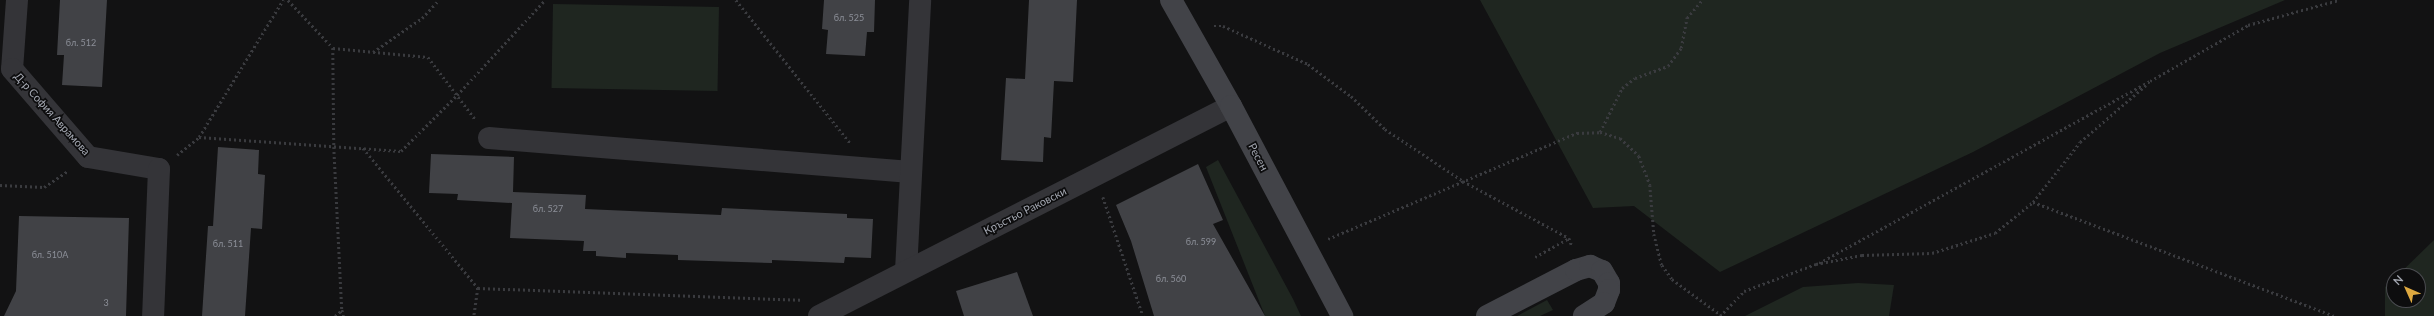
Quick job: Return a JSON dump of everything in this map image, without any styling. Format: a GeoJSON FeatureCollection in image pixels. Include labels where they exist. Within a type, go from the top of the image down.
{"type":"FeatureCollection","features":[{"type":"Feature","properties":{"kind":"street","name":"Д-р София Аврамова"},"geometry":{"type":"LineString","coordinates":[[17,0],[12,69],[88,157],[159,169]]}},
{"type":"Feature","properties":{"kind":"street"},"geometry":{"type":"LineString","coordinates":[[906,271],[920,0]]}},
{"type":"Feature","properties":{"kind":"street","name":"Ресен"},"geometry":{"type":"LineString","coordinates":[[1171,0],[1231,106],[1342,316]]}},
{"type":"Feature","properties":{"kind":"street","name":"Кръстьо Раковски"},"geometry":{"type":"LineString","coordinates":[[813,308],[906,271],[1231,106]]}},
{"type":"Feature","properties":{"kind":"street"},"geometry":{"type":"LineString","coordinates":[[489,138],[912,172]]}},
{"type":"Feature","properties":{"kind":"street"},"geometry":{"type":"LineString","coordinates":[[154,316],[159,169]]}},
{"type":"Feature","properties":{"kind":"street"},"geometry":{"type":"LineString","coordinates":[[1488,316],[1576,270],[1590,266],[1602,271],[1609,283],[1609,290],[1604,303],[1584,316]]}},
{"type":"Feature","properties":{"kind":"path"},"geometry":{"type":"LineString","coordinates":[[159,169],[199,137],[284,0]]}},
{"type":"Feature","properties":{"kind":"path"},"geometry":{"type":"LineString","coordinates":[[288,0],[333,48],[428,57],[489,138]]}},
{"type":"Feature","properties":{"kind":"path"},"geometry":{"type":"LineString","coordinates":[[373,52],[422,18],[440,0]]}},
{"type":"Feature","properties":{"kind":"path"},"geometry":{"type":"LineString","coordinates":[[199,137],[401,151],[457,96],[545,0]]}},
{"type":"Feature","properties":{"kind":"path"},"geometry":{"type":"LineString","coordinates":[[736,0],[871,169]]}},
{"type":"Feature","properties":{"kind":"path"},"geometry":{"type":"LineString","coordinates":[[1600,132],[1622,88],[1635,78],[1668,66],[1681,48],[1687,18],[1702,0]]}},
{"type":"Feature","properties":{"kind":"path"},"geometry":{"type":"LineString","coordinates":[[1306,248],[1577,133],[1600,132],[1620,138],[1639,156],[1650,185],[1654,234],[1662,265],[1672,279],[1721,316],[1744,291],[1816,264],[2248,26],[2339,0]]}},
{"type":"Feature","properties":{"kind":"path"},"geometry":{"type":"LineString","coordinates":[[1186,27],[1223,26],[1308,64],[1351,96],[1385,129],[1462,181],[1569,238],[1535,257]]}},
{"type":"Feature","properties":{"kind":"path"},"geometry":{"type":"LineString","coordinates":[[333,48],[334,147],[342,310],[344,316]]}},
{"type":"Feature","properties":{"kind":"path"},"geometry":{"type":"LineString","coordinates":[[1816,264],[1862,254],[1932,253],[1995,233],[2033,202],[2080,142],[2150,81]]}},
{"type":"Feature","properties":{"kind":"path"},"geometry":{"type":"LineString","coordinates":[[362,148],[478,288],[813,308]]}},
{"type":"Feature","properties":{"kind":"path"},"geometry":{"type":"LineString","coordinates":[[0,185],[44,187],[88,157]]}},
{"type":"Feature","properties":{"kind":"path"},"geometry":{"type":"LineString","coordinates":[[1096,175],[1143,316]]}},
{"type":"Feature","properties":{"kind":"path"},"geometry":{"type":"LineString","coordinates":[[2033,202],[2334,316]]}},
{"type":"Feature","properties":{"kind":"path"},"geometry":{"type":"LineString","coordinates":[[474,316],[478,288]]}},
{"type":"Feature","properties":{"kind":"path"},"geometry":{"type":"LineString","coordinates":[[336,316],[342,310]]}},
{"type":"Feature","properties":{"kind":"shaded area"},"geometry":{"type":"Polygon","coordinates":[[[1480,0],[2285,0],[2160,53],[1973,152],[1720,272],[1634,206],[1593,208],[1480,0]]]}},
{"type":"Feature","properties":{"kind":"shaded area"},"geometry":{"type":"Polygon","coordinates":[[[553,4],[719,7],[718,91],[552,88],[553,4]]]}},
{"type":"Feature","properties":{"kind":"shaded area"},"geometry":{"type":"Polygon","coordinates":[[[1218,160],[1301,316],[1265,316],[1206,167],[1218,160]]]}},
{"type":"Feature","properties":{"kind":"shaded area"},"geometry":{"type":"Polygon","coordinates":[[[2434,240],[2434,316],[2385,316],[2386,286],[2386,308],[2426,308],[2426,268],[2405,268],[2434,240]]]}},
{"type":"Feature","properties":{"kind":"shaded area"},"geometry":{"type":"Polygon","coordinates":[[[1858,283],[1894,285],[1889,316],[1745,316],[1803,287],[1858,283]]]}},
{"type":"Feature","properties":{"kind":"shaded area"},"geometry":{"type":"Polygon","coordinates":[[[1547,300],[1553,310],[1540,316],[1517,316],[1547,300]]]}},
{"type":"Feature","properties":{"kind":"building"},"geometry":{"type":"Polygon","coordinates":[[[60,0],[107,0],[102,87],[62,85],[64,55],[57,55],[60,0]]]}},
{"type":"Feature","properties":{"kind":"building"},"geometry":{"type":"Polygon","coordinates":[[[824,0],[875,0],[874,32],[867,32],[865,56],[826,54],[828,30],[822,29],[824,0]]]}},
{"type":"Feature","properties":{"kind":"building"},"geometry":{"type":"Polygon","coordinates":[[[1029,0],[1077,0],[1073,82],[1054,81],[1051,138],[1044,137],[1043,162],[1001,160],[1006,78],[1025,79],[1029,0]]]}},
{"type":"Feature","properties":{"kind":"building"},"geometry":{"type":"Polygon","coordinates":[[[218,147],[259,150],[258,174],[265,175],[262,229],[251,228],[245,316],[202,316],[208,226],[213,226],[218,147]]]}},
{"type":"Feature","properties":{"kind":"building"},"geometry":{"type":"Polygon","coordinates":[[[431,154],[514,157],[513,192],[586,195],[585,209],[721,215],[722,208],[847,214],[847,218],[873,219],[871,258],[845,257],[844,263],[772,260],[772,263],[678,260],[678,255],[626,253],[626,258],[596,256],[596,251],[583,251],[584,241],[510,238],[512,203],[457,200],[458,194],[429,193],[431,154]]]}},
{"type":"Feature","properties":{"kind":"building"},"geometry":{"type":"Polygon","coordinates":[[[1198,164],[1223,220],[1213,224],[1265,316],[1154,316],[1131,241],[1116,205],[1198,164]]]}},
{"type":"Feature","properties":{"kind":"building"},"geometry":{"type":"Polygon","coordinates":[[[19,216],[129,218],[126,316],[4,316],[16,291],[19,216]]]}},
{"type":"Feature","properties":{"kind":"building"},"geometry":{"type":"Polygon","coordinates":[[[1017,272],[1033,316],[964,316],[956,291],[1017,272]]]}}]}
